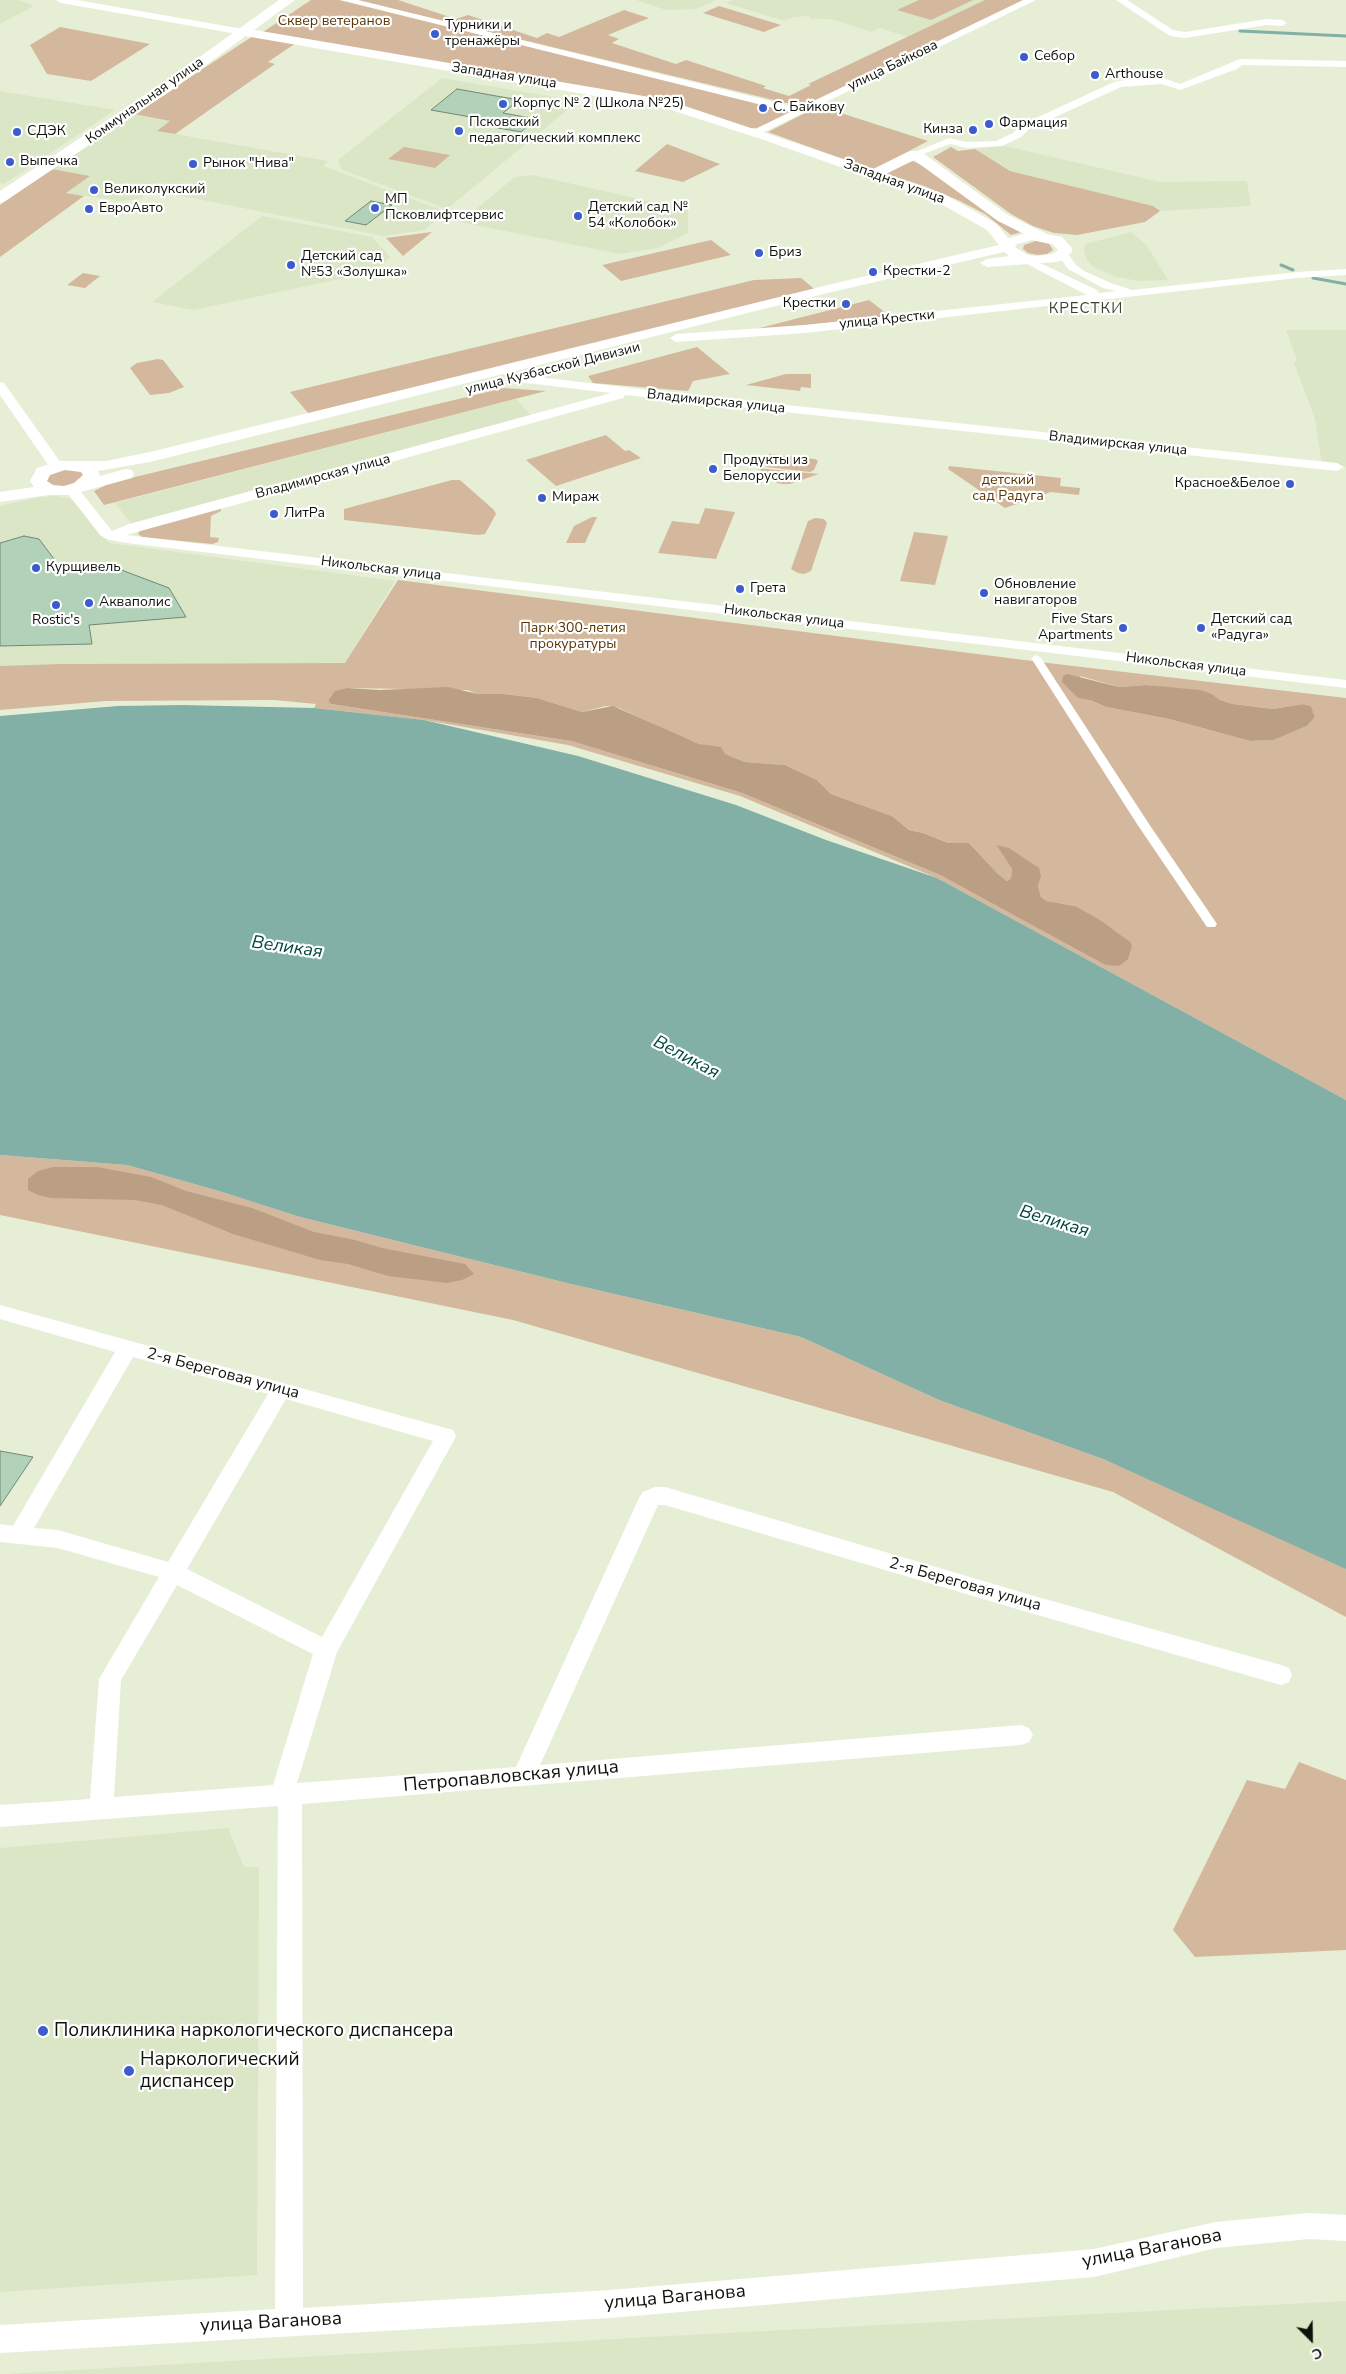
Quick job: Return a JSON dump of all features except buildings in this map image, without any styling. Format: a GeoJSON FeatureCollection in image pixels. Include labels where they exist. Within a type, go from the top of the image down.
{"type":"FeatureCollection","features":[{"type":"Feature","properties":{"kind":"main road","name":"Коммунальная улица"},"geometry":{"type":"LineString","coordinates":[[0,198],[166,87],[288,0]]}},
{"type":"Feature","properties":{"kind":"street","name":"Западная улица"},"geometry":{"type":"LineString","coordinates":[[61,0],[667,104],[932,194],[974,215],[999,234],[1015,255],[1025,259]]}},
{"type":"Feature","properties":{"kind":"street","name":"Западная улица"},"geometry":{"type":"LineString","coordinates":[[346,0],[801,112]]}},
{"type":"Feature","properties":{"kind":"street","name":"улица Байкова"},"geometry":{"type":"LineString","coordinates":[[756,133],[1031,0]]}},
{"type":"Feature","properties":{"kind":"street"},"geometry":{"type":"LineString","coordinates":[[1121,0],[1170,33],[1195,33],[1267,22],[1282,23]]}},
{"type":"Feature","properties":{"kind":"street"},"geometry":{"type":"LineString","coordinates":[[874,174],[915,154],[949,141],[966,145],[998,144],[1017,135],[1025,127],[1109,88],[1135,81],[1163,81],[1180,87],[1233,67],[1240,62],[1346,64]]}},
{"type":"Feature","properties":{"kind":"street"},"geometry":{"type":"LineString","coordinates":[[915,154],[1003,218],[1062,244],[1065,248],[1063,254],[1072,267],[1103,293]]}},
{"type":"Feature","properties":{"kind":"street","name":"улица Кузбасской Дивизии"},"geometry":{"type":"LineString","coordinates":[[44,484],[43,472],[56,466],[106,466],[150,457],[832,288],[1008,247],[1016,239],[1041,236]]}},
{"type":"Feature","properties":{"kind":"street","name":"улица Кузбасской Дивизии"},"geometry":{"type":"LineString","coordinates":[[0,496],[44,484],[77,488],[966,266],[1025,259],[1048,260],[1063,254]]}},
{"type":"Feature","properties":{"kind":"street"},"geometry":{"type":"LineString","coordinates":[[1025,259],[1088,291],[1103,293],[1121,290],[1150,291]]}},
{"type":"Feature","properties":{"kind":"street","name":"улица Крестки"},"geometry":{"type":"LineString","coordinates":[[676,338],[805,329],[1103,293],[1115,296],[1297,275],[1346,272]]}},
{"type":"Feature","properties":{"kind":"street"},"geometry":{"type":"LineString","coordinates":[[514,378],[627,392]]}},
{"type":"Feature","properties":{"kind":"street"},"geometry":{"type":"LineString","coordinates":[[0,386],[56,466]]}},
{"type":"Feature","properties":{"kind":"street","name":"Владимирская улица"},"geometry":{"type":"LineString","coordinates":[[111,536],[134,527],[484,433],[627,392],[1337,467]]}},
{"type":"Feature","properties":{"kind":"street"},"geometry":{"type":"LineString","coordinates":[[80,466],[90,471],[92,476],[90,480],[77,488],[100,528],[111,536]]}},
{"type":"Feature","properties":{"kind":"street","name":"Никольская улица"},"geometry":{"type":"LineString","coordinates":[[111,536],[1346,684]]}},
{"type":"Feature","properties":{"kind":"street"},"geometry":{"type":"LineString","coordinates":[[1036,658],[1143,824],[1211,924]]}},
{"type":"Feature","properties":{"kind":"street","name":"2-я Береговая улица"},"geometry":{"type":"LineString","coordinates":[[0,1312],[446,1436],[326,1650]]}},
{"type":"Feature","properties":{"kind":"street"},"geometry":{"type":"LineString","coordinates":[[128,1347],[9,1534],[58,1539],[172,1572],[326,1650],[286,1796],[289,2323]]}},
{"type":"Feature","properties":{"kind":"street"},"geometry":{"type":"LineString","coordinates":[[102,1809],[110,1679],[281,1390]]}},
{"type":"Feature","properties":{"kind":"street","name":"2-я Береговая улица"},"geometry":{"type":"LineString","coordinates":[[650,1498],[665,1496],[1034,1605],[1281,1674]]}},
{"type":"Feature","properties":{"kind":"street"},"geometry":{"type":"LineString","coordinates":[[523,1777],[650,1498]]}},
{"type":"Feature","properties":{"kind":"street","name":"Петропавловская улица"},"geometry":{"type":"LineString","coordinates":[[0,1816],[286,1796],[1021,1735]]}},
{"type":"Feature","properties":{"kind":"street","name":"улица Ваганова"},"geometry":{"type":"LineString","coordinates":[[0,2339],[610,2304],[1094,2263],[1216,2235],[1309,2226],[1346,2228]]}},
{"type":"Feature","properties":{"kind":"shaded area"},"geometry":{"type":"Polygon","coordinates":[[[0,0],[19,0],[34,6],[0,24],[0,0]]]}},
{"type":"Feature","properties":{"kind":"shaded area"},"geometry":{"type":"Polygon","coordinates":[[[636,0],[717,0],[696,9],[666,10],[636,0]]]}},
{"type":"Feature","properties":{"kind":"shaded area"},"geometry":{"type":"Polygon","coordinates":[[[732,0],[988,0],[910,38],[880,28],[872,32],[831,19],[811,19],[809,16],[794,17],[784,21],[726,3],[732,0]]]}},
{"type":"Feature","properties":{"kind":"shaded area","name":"Псковский педагогический комплекс"},"geometry":{"type":"Polygon","coordinates":[[[442,78],[578,101],[447,209],[342,170],[338,160],[442,78]]]}},
{"type":"Feature","properties":{"kind":"shaded area"},"geometry":{"type":"Polygon","coordinates":[[[0,91],[115,110],[4,184],[0,183],[0,91]]]}},
{"type":"Feature","properties":{"kind":"shaded area","name":"Рынок \"Нива\""},"geometry":{"type":"Polygon","coordinates":[[[134,114],[171,121],[158,131],[328,161],[323,166],[447,212],[424,230],[384,236],[152,190],[139,199],[120,201],[66,193],[89,176],[52,169],[134,114]]]}},
{"type":"Feature","properties":{"kind":"shaded area"},"geometry":{"type":"Polygon","coordinates":[[[1005,146],[1160,182],[1247,181],[1251,206],[1160,211],[1153,206],[1010,171],[975,149],[1005,146]]]}},
{"type":"Feature","properties":{"kind":"shaded area","name":"Детский сад № 54 «Колобок»"},"geometry":{"type":"Polygon","coordinates":[[[533,175],[688,210],[688,233],[658,248],[620,254],[460,222],[515,177],[533,175]]]}},
{"type":"Feature","properties":{"kind":"shaded area","name":"Детский сад №53 «Золушка»"},"geometry":{"type":"Polygon","coordinates":[[[262,216],[372,237],[390,257],[373,272],[193,310],[152,302],[262,216]]]}},
{"type":"Feature","properties":{"kind":"shaded area"},"geometry":{"type":"Polygon","coordinates":[[[1131,232],[1147,246],[1168,280],[1139,281],[1116,277],[1093,267],[1087,260],[1084,251],[1085,244],[1131,232]]]}},
{"type":"Feature","properties":{"kind":"shaded area"},"geometry":{"type":"Polygon","coordinates":[[[1286,330],[1346,330],[1346,467],[1322,464],[1315,419],[1294,363],[1297,360],[1286,330]]]}},
{"type":"Feature","properties":{"kind":"shaded area"},"geometry":{"type":"Polygon","coordinates":[[[516,399],[532,417],[132,525],[115,503],[516,399]]]}},
{"type":"Feature","properties":{"kind":"shaded area"},"geometry":{"type":"Polygon","coordinates":[[[57,496],[68,498],[76,503],[109,543],[395,581],[345,663],[0,666],[0,506],[40,497],[57,496]]]}},
{"type":"Feature","properties":{"kind":"shaded area"},"geometry":{"type":"Polygon","coordinates":[[[1067,674],[1119,687],[1146,685],[1200,690],[1233,704],[1273,709],[1304,704],[1311,706],[1315,717],[1307,726],[1274,740],[1250,741],[1169,719],[1106,707],[1090,700],[1078,698],[1062,682],[1063,676],[1067,674]]]}},
{"type":"Feature","properties":{"kind":"shaded area"},"geometry":{"type":"Polygon","coordinates":[[[448,687],[478,694],[504,694],[537,698],[582,712],[613,706],[699,744],[721,747],[725,754],[745,762],[785,765],[817,780],[831,794],[892,816],[909,830],[923,833],[948,843],[969,843],[1007,881],[1011,878],[1012,869],[996,845],[1009,848],[1039,868],[1041,877],[1038,886],[1041,897],[1047,901],[1075,906],[1100,920],[1130,942],[1132,946],[1128,959],[1119,966],[1105,965],[940,875],[742,793],[571,741],[331,704],[328,701],[335,691],[347,688],[380,690],[448,687]]]}},
{"type":"Feature","properties":{"kind":"shaded area"},"geometry":{"type":"Polygon","coordinates":[[[53,1167],[97,1167],[151,1177],[186,1191],[252,1208],[314,1232],[355,1240],[382,1248],[465,1264],[474,1274],[462,1280],[447,1283],[388,1276],[348,1264],[320,1260],[233,1234],[162,1205],[135,1200],[51,1198],[28,1190],[28,1179],[38,1171],[53,1167]]]}},
{"type":"Feature","properties":{"kind":"shaded area","name":"Наркологический диспансер"},"geometry":{"type":"Polygon","coordinates":[[[228,1828],[244,1867],[259,1867],[257,2275],[0,2292],[0,1848],[228,1828]]]}},
{"type":"Feature","properties":{"kind":"shaded area"},"geometry":{"type":"Polygon","coordinates":[[[1346,2301],[1346,2374],[5,2374],[649,2337],[1346,2301]]]}},
{"type":"Feature","properties":{"kind":"green space","name":"Сквер ветеранов"},"geometry":{"type":"Polygon","coordinates":[[[311,0],[339,0],[790,111],[757,128],[744,128],[665,101],[263,32],[311,0]]]}},
{"type":"Feature","properties":{"kind":"green space"},"geometry":{"type":"Polygon","coordinates":[[[355,0],[398,0],[456,19],[468,15],[537,38],[547,33],[559,37],[624,10],[649,18],[608,35],[619,39],[612,43],[676,64],[686,60],[766,86],[763,88],[789,96],[811,85],[808,84],[985,0],[1024,0],[803,107],[355,0]]]}},
{"type":"Feature","properties":{"kind":"green space"},"geometry":{"type":"Polygon","coordinates":[[[919,0],[973,0],[931,20],[897,10],[919,0]]]}},
{"type":"Feature","properties":{"kind":"green space"},"geometry":{"type":"Polygon","coordinates":[[[719,6],[781,25],[764,32],[703,13],[719,6]]]}},
{"type":"Feature","properties":{"kind":"green space"},"geometry":{"type":"Polygon","coordinates":[[[60,27],[150,44],[91,81],[47,74],[30,45],[60,27]]]}},
{"type":"Feature","properties":{"kind":"green space"},"geometry":{"type":"Polygon","coordinates":[[[253,36],[296,43],[268,62],[275,64],[175,134],[157,131],[170,121],[134,114],[253,36]]]}},
{"type":"Feature","properties":{"kind":"green space"},"geometry":{"type":"Polygon","coordinates":[[[819,106],[928,141],[873,170],[768,132],[819,106]]]}},
{"type":"Feature","properties":{"kind":"green space"},"geometry":{"type":"Polygon","coordinates":[[[667,144],[720,164],[683,182],[635,171],[667,144]]]}},
{"type":"Feature","properties":{"kind":"green space"},"geometry":{"type":"Polygon","coordinates":[[[404,147],[450,155],[435,168],[388,159],[404,147]]]}},
{"type":"Feature","properties":{"kind":"green space"},"geometry":{"type":"Polygon","coordinates":[[[951,147],[958,151],[975,149],[1010,171],[1153,206],[1160,211],[1145,222],[1077,235],[1054,233],[1033,226],[1011,214],[933,157],[951,147]]]}},
{"type":"Feature","properties":{"kind":"green space"},"geometry":{"type":"Polygon","coordinates":[[[913,161],[929,169],[1022,232],[1011,235],[985,214],[960,201],[924,186],[883,173],[913,161]]]}},
{"type":"Feature","properties":{"kind":"green space"},"geometry":{"type":"Polygon","coordinates":[[[52,169],[90,176],[66,193],[84,196],[0,257],[0,205],[52,169]]]}},
{"type":"Feature","properties":{"kind":"green space"},"geometry":{"type":"Polygon","coordinates":[[[432,232],[403,256],[386,238],[432,232]]]}},
{"type":"Feature","properties":{"kind":"green space"},"geometry":{"type":"Polygon","coordinates":[[[711,240],[731,255],[621,281],[602,265],[711,240]]]}},
{"type":"Feature","properties":{"kind":"green space"},"geometry":{"type":"Polygon","coordinates":[[[1036,241],[1049,244],[1053,250],[1047,254],[1038,255],[1028,253],[1023,249],[1024,245],[1036,241]]]}},
{"type":"Feature","properties":{"kind":"green space"},"geometry":{"type":"Polygon","coordinates":[[[83,273],[100,276],[85,288],[67,285],[83,273]]]}},
{"type":"Feature","properties":{"kind":"green space"},"geometry":{"type":"Polygon","coordinates":[[[801,278],[818,292],[309,414],[290,392],[754,280],[801,278]]]}},
{"type":"Feature","properties":{"kind":"green space"},"geometry":{"type":"Polygon","coordinates":[[[869,300],[891,317],[752,330],[869,300]]]}},
{"type":"Feature","properties":{"kind":"green space"},"geometry":{"type":"Polygon","coordinates":[[[697,347],[730,374],[693,381],[688,391],[593,383],[588,376],[697,347]]]}},
{"type":"Feature","properties":{"kind":"green space"},"geometry":{"type":"Polygon","coordinates":[[[158,359],[163,360],[184,387],[169,393],[150,395],[130,368],[137,363],[158,359]]]}},
{"type":"Feature","properties":{"kind":"green space"},"geometry":{"type":"Polygon","coordinates":[[[786,374],[811,374],[811,388],[801,387],[800,391],[746,385],[786,374]]]}},
{"type":"Feature","properties":{"kind":"green space"},"geometry":{"type":"Polygon","coordinates":[[[504,388],[546,391],[104,505],[94,491],[110,483],[504,388]]]}},
{"type":"Feature","properties":{"kind":"green space"},"geometry":{"type":"Polygon","coordinates":[[[606,435],[625,451],[629,450],[641,458],[556,486],[526,460],[606,435]]]}},
{"type":"Feature","properties":{"kind":"green space"},"geometry":{"type":"Polygon","coordinates":[[[769,454],[815,459],[818,461],[814,470],[810,472],[766,467],[764,464],[769,454]]]}},
{"type":"Feature","properties":{"kind":"green space","name":"детский сад Радуга"},"geometry":{"type":"Polygon","coordinates":[[[949,466],[1061,478],[1060,486],[1080,488],[1079,495],[1051,492],[1005,508],[948,469],[949,466]]]}},
{"type":"Feature","properties":{"kind":"green space"},"geometry":{"type":"Polygon","coordinates":[[[757,468],[819,474],[790,484],[783,484],[777,483],[757,468]]]}},
{"type":"Feature","properties":{"kind":"green space"},"geometry":{"type":"Polygon","coordinates":[[[58,469],[79,470],[85,476],[72,486],[57,487],[46,483],[47,475],[58,469]]]}},
{"type":"Feature","properties":{"kind":"green space"},"geometry":{"type":"Polygon","coordinates":[[[452,480],[460,480],[494,510],[496,514],[485,534],[478,535],[344,520],[344,509],[452,480]]]}},
{"type":"Feature","properties":{"kind":"green space"},"geometry":{"type":"Polygon","coordinates":[[[221,508],[221,511],[211,516],[210,537],[219,538],[218,542],[212,544],[142,537],[138,534],[140,530],[221,508]]]}},
{"type":"Feature","properties":{"kind":"green space"},"geometry":{"type":"Polygon","coordinates":[[[705,508],[735,512],[716,559],[658,553],[672,521],[699,524],[705,508]]]}},
{"type":"Feature","properties":{"kind":"green space"},"geometry":{"type":"Polygon","coordinates":[[[592,517],[597,517],[585,543],[566,543],[574,526],[592,517]]]}},
{"type":"Feature","properties":{"kind":"green space"},"geometry":{"type":"Polygon","coordinates":[[[815,518],[824,519],[827,523],[811,571],[804,574],[798,573],[791,569],[808,521],[815,518]]]}},
{"type":"Feature","properties":{"kind":"green space"},"geometry":{"type":"Polygon","coordinates":[[[914,532],[948,536],[935,585],[900,581],[914,532]]]}},
{"type":"Feature","properties":{"kind":"green space","name":"Парк 300-летия прокуратуры"},"geometry":{"type":"Polygon","coordinates":[[[398,580],[1048,663],[1346,698],[1346,1100],[937,878],[740,796],[568,745],[424,720],[314,708],[316,704],[274,700],[106,701],[0,710],[0,666],[345,663],[398,580]],[[1080,676],[1090,700],[1106,707],[1169,719],[1250,741],[1274,740],[1307,726],[1315,717],[1311,706],[1305,704],[1273,709],[1233,704],[1220,700],[1212,694],[1146,685],[1119,687],[1080,676]],[[347,688],[328,701],[331,704],[571,741],[742,793],[940,875],[1105,965],[1075,906],[1047,901],[1041,897],[1038,886],[1041,877],[996,845],[1012,869],[1011,878],[1007,881],[969,843],[948,843],[923,833],[909,830],[892,816],[831,794],[817,780],[785,765],[745,762],[676,735],[619,708],[606,706],[582,712],[537,698],[504,694],[478,694],[467,690],[347,688]]]}},
{"type":"Feature","properties":{"kind":"green space"},"geometry":{"type":"Polygon","coordinates":[[[0,1155],[127,1165],[219,1191],[300,1217],[571,1284],[801,1337],[939,1400],[1103,1459],[1338,1564],[1346,1569],[1346,1617],[1113,1492],[513,1320],[0,1215],[0,1155]]]}},
{"type":"Feature","properties":{"kind":"green space"},"geometry":{"type":"Polygon","coordinates":[[[1299,1762],[1346,1780],[1346,1950],[1195,1957],[1173,1930],[1247,1780],[1285,1789],[1299,1762]]]}},
{"type":"Feature","properties":{"kind":"water","name":"Великая"},"geometry":{"type":"Polygon","coordinates":[[[183,705],[314,708],[424,720],[578,756],[736,805],[826,840],[937,878],[1346,1100],[1346,1569],[1103,1459],[939,1400],[801,1337],[571,1284],[300,1217],[219,1191],[127,1165],[0,1155],[0,716],[118,706],[183,705]]]}},
{"type":"Feature","properties":{"kind":"waterway"},"geometry":{"type":"LineString","coordinates":[[1240,31],[1346,36]]}},
{"type":"Feature","properties":{"kind":"waterway"},"geometry":{"type":"LineString","coordinates":[[1281,265],[1293,270]]}},
{"type":"Feature","properties":{"kind":"waterway"},"geometry":{"type":"LineString","coordinates":[[1313,278],[1346,284]]}},
{"type":"Feature","properties":{"kind":"place","name":"Турники и тренажёры"},"geometry":{"type":"Point","coordinates":[435,34]}},
{"type":"Feature","properties":{"kind":"place","name":"Себор"},"geometry":{"type":"Point","coordinates":[1024,57]}},
{"type":"Feature","properties":{"kind":"place","name":"Arthouse"},"geometry":{"type":"Point","coordinates":[1095,75]}},
{"type":"Feature","properties":{"kind":"place","name":"Корпус № 2 (Школа №25)"},"geometry":{"type":"Point","coordinates":[503,104]}},
{"type":"Feature","properties":{"kind":"place","name":"С. Байкову"},"geometry":{"type":"Point","coordinates":[763,108]}},
{"type":"Feature","properties":{"kind":"place","name":"Фармация"},"geometry":{"type":"Point","coordinates":[989,124]}},
{"type":"Feature","properties":{"kind":"place","name":"Кинза"},"geometry":{"type":"Point","coordinates":[973,130]}},
{"type":"Feature","properties":{"kind":"place","name":"Псковский педагогический комплекс"},"geometry":{"type":"Point","coordinates":[459,131]}},
{"type":"Feature","properties":{"kind":"place","name":"СДЭК"},"geometry":{"type":"Point","coordinates":[17,132]}},
{"type":"Feature","properties":{"kind":"place","name":"Выпечка"},"geometry":{"type":"Point","coordinates":[10,162]}},
{"type":"Feature","properties":{"kind":"place","name":"Рынок \"Нива\""},"geometry":{"type":"Point","coordinates":[193,164]}},
{"type":"Feature","properties":{"kind":"place","name":"Великолукский"},"geometry":{"type":"Point","coordinates":[94,190]}},
{"type":"Feature","properties":{"kind":"place","name":"МП Псковлифтсервис"},"geometry":{"type":"Point","coordinates":[375,208]}},
{"type":"Feature","properties":{"kind":"place","name":"ЕвроАвто"},"geometry":{"type":"Point","coordinates":[89,209]}},
{"type":"Feature","properties":{"kind":"place","name":"Детский сад № 54 «Колобок»"},"geometry":{"type":"Point","coordinates":[578,216]}},
{"type":"Feature","properties":{"kind":"place","name":"Бриз"},"geometry":{"type":"Point","coordinates":[759,253]}},
{"type":"Feature","properties":{"kind":"place","name":"Детский сад №53 «Золушка»"},"geometry":{"type":"Point","coordinates":[291,265]}},
{"type":"Feature","properties":{"kind":"place","name":"Крестки-2"},"geometry":{"type":"Point","coordinates":[873,272]}},
{"type":"Feature","properties":{"kind":"place","name":"Крестки"},"geometry":{"type":"Point","coordinates":[846,304]}},
{"type":"Feature","properties":{"kind":"place","name":"Продукты из Белоруссии"},"geometry":{"type":"Point","coordinates":[713,469]}},
{"type":"Feature","properties":{"kind":"place","name":"Красное&Белое"},"geometry":{"type":"Point","coordinates":[1290,484]}},
{"type":"Feature","properties":{"kind":"place","name":"Мираж"},"geometry":{"type":"Point","coordinates":[542,498]}},
{"type":"Feature","properties":{"kind":"place","name":"ЛитРа"},"geometry":{"type":"Point","coordinates":[274,514]}},
{"type":"Feature","properties":{"kind":"place","name":"Курщивель"},"geometry":{"type":"Point","coordinates":[36,568]}},
{"type":"Feature","properties":{"kind":"place","name":"Грета"},"geometry":{"type":"Point","coordinates":[740,589]}},
{"type":"Feature","properties":{"kind":"place","name":"Обновление навигаторов"},"geometry":{"type":"Point","coordinates":[984,593]}},
{"type":"Feature","properties":{"kind":"place","name":"Акваполис"},"geometry":{"type":"Point","coordinates":[89,603]}},
{"type":"Feature","properties":{"kind":"place","name":"Rostic's"},"geometry":{"type":"Point","coordinates":[56,605]}},
{"type":"Feature","properties":{"kind":"place","name":"Five Stars Apartments"},"geometry":{"type":"Point","coordinates":[1123,628]}},
{"type":"Feature","properties":{"kind":"place","name":"Детский сад «Радуга»"},"geometry":{"type":"Point","coordinates":[1201,628]}},
{"type":"Feature","properties":{"kind":"place","name":"Поликлиника наркологического диспансера"},"geometry":{"type":"Point","coordinates":[43,2031]}},
{"type":"Feature","properties":{"kind":"place","name":"Наркологический диспансер"},"geometry":{"type":"Point","coordinates":[129,2071]}},
{"type":"Feature","properties":{"kind":"district","name":"КРЕСТКИ"},"geometry":{"type":"Point","coordinates":[1086,309]}}]}
